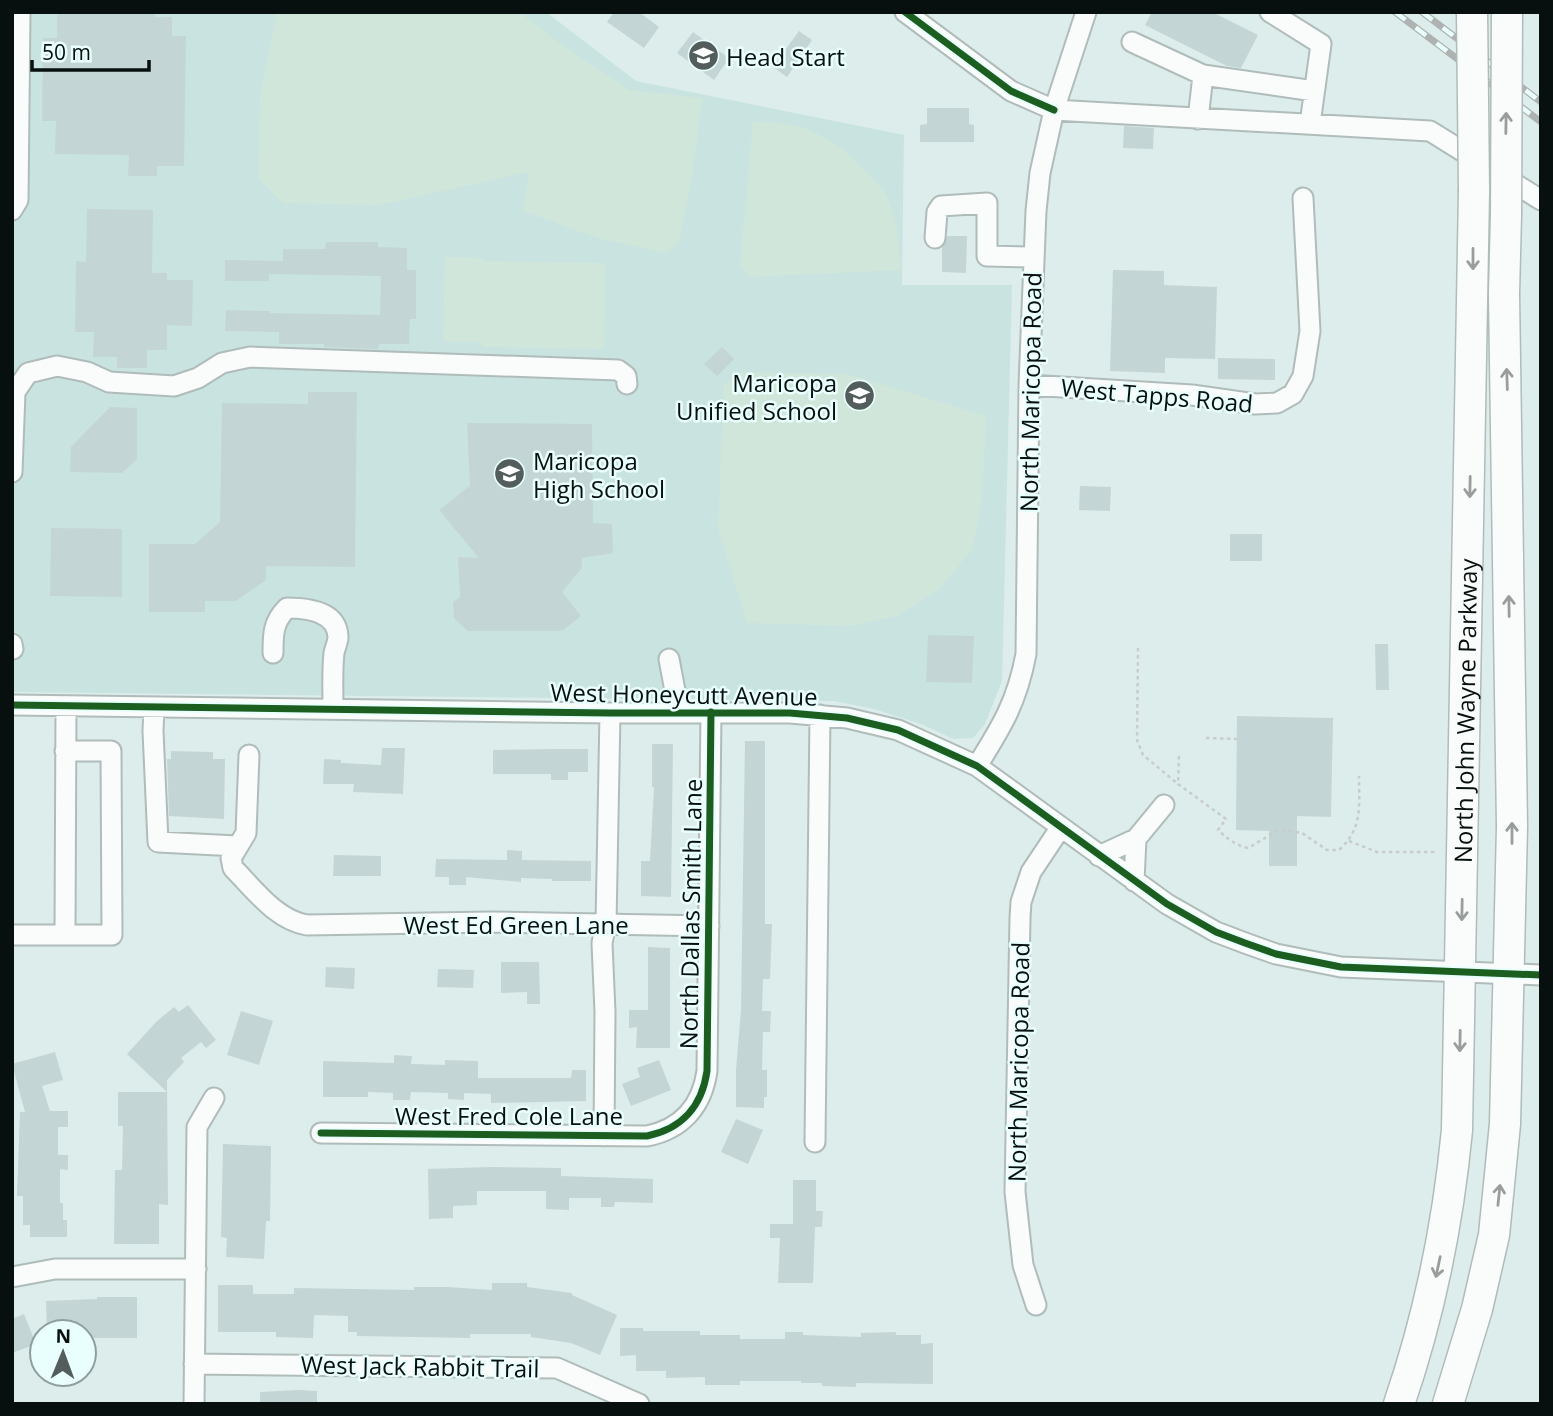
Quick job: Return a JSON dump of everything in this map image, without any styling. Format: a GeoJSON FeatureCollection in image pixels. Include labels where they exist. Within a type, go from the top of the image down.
{"type":"FeatureCollection","features":[{"type":"Feature","properties":{"kind":"highway","name":"North John Wayne Parkway"},"geometry":{"type":"LineString","coordinates":[[1399,1404],[1431,1300],[1452,1187],[1457,1130],[1474,191],[1472,12]]}},
{"type":"Feature","properties":{"kind":"highway","name":"North John Wayne Parkway"},"geometry":{"type":"LineString","coordinates":[[1448,1404],[1477,1309],[1499,1199],[1505,1124],[1512,826],[1504,294],[1507,12]]}},
{"type":"Feature","properties":{"kind":"street"},"geometry":{"type":"LineString","coordinates":[[12,210],[18,200],[20,12]]}},
{"type":"Feature","properties":{"kind":"street"},"geometry":{"type":"LineString","coordinates":[[905,12],[1011,91],[1054,110],[1430,131],[1541,200]]}},
{"type":"Feature","properties":{"kind":"street","name":"North Maricopa Road"},"geometry":{"type":"LineString","coordinates":[[977,766],[1008,716],[1026,654],[1029,385],[1033,257],[1040,173],[1054,110],[1086,12]]}},
{"type":"Feature","properties":{"kind":"street"},"geometry":{"type":"LineString","coordinates":[[1270,12],[1321,44],[1310,124]]}},
{"type":"Feature","properties":{"kind":"street"},"geometry":{"type":"LineString","coordinates":[[1132,42],[1203,75],[1314,91]]}},
{"type":"Feature","properties":{"kind":"street"},"geometry":{"type":"LineString","coordinates":[[1198,119],[1203,75]]}},
{"type":"Feature","properties":{"kind":"street","name":"West Tapps Road"},"geometry":{"type":"LineString","coordinates":[[1029,385],[1192,395],[1255,404],[1277,403],[1293,394],[1303,376],[1310,331],[1303,198]]}},
{"type":"Feature","properties":{"kind":"street"},"geometry":{"type":"LineString","coordinates":[[935,238],[937,212],[941,206],[987,203],[987,256],[1033,257]]}},
{"type":"Feature","properties":{"kind":"street"},"geometry":{"type":"LineString","coordinates":[[12,472],[15,392],[18,380],[28,373],[57,366],[87,372],[109,382],[174,386],[198,378],[222,363],[250,357],[618,370],[626,376],[627,384]]}},
{"type":"Feature","properties":{"kind":"street"},"geometry":{"type":"LineString","coordinates":[[274,653],[273,634],[277,618],[287,608],[308,608],[324,614],[332,621],[338,636],[334,654],[334,708]]}},
{"type":"Feature","properties":{"kind":"street"},"geometry":{"type":"LineString","coordinates":[[669,659],[680,712]]}},
{"type":"Feature","properties":{"kind":"street","name":"West Honeycutt Avenue"},"geometry":{"type":"LineString","coordinates":[[12,705],[711,712],[820,715],[875,723],[898,730],[977,766],[1167,904],[1216,932],[1276,954],[1341,967],[1541,975]]}},
{"type":"Feature","properties":{"kind":"street"},"geometry":{"type":"LineString","coordinates":[[65,935],[66,706]]}},
{"type":"Feature","properties":{"kind":"street"},"geometry":{"type":"LineString","coordinates":[[155,707],[153,731],[158,842],[237,846],[246,833],[248,820],[249,755]]}},
{"type":"Feature","properties":{"kind":"street","name":"North Dallas Smith Lane"},"geometry":{"type":"LineString","coordinates":[[691,1113],[702,1096],[707,1071],[711,712]]}},
{"type":"Feature","properties":{"kind":"street"},"geometry":{"type":"LineString","coordinates":[[604,1136],[605,1012],[602,943],[606,924],[610,713]]}},
{"type":"Feature","properties":{"kind":"street"},"geometry":{"type":"LineString","coordinates":[[815,1142],[820,715]]}},
{"type":"Feature","properties":{"kind":"street"},"geometry":{"type":"LineString","coordinates":[[12,935],[112,935],[111,751],[65,751]]}},
{"type":"Feature","properties":{"kind":"street"},"geometry":{"type":"LineString","coordinates":[[1099,856],[1136,839],[1164,805]]}},
{"type":"Feature","properties":{"kind":"street","name":"North Maricopa Road"},"geometry":{"type":"LineString","coordinates":[[1036,1306],[1023,1265],[1015,1192],[1020,918],[1021,902],[1031,872],[1060,827]]}},
{"type":"Feature","properties":{"kind":"street"},"geometry":{"type":"LineString","coordinates":[[1134,881],[1136,839]]}},
{"type":"Feature","properties":{"kind":"street","name":"West Ed Green Lane"},"geometry":{"type":"LineString","coordinates":[[237,846],[231,858],[233,868],[276,911],[292,923],[491,922],[709,926]]}},
{"type":"Feature","properties":{"kind":"street"},"geometry":{"type":"LineString","coordinates":[[194,1404],[197,1127],[215,1098]]}},
{"type":"Feature","properties":{"kind":"street","name":"West Fred Cole Lane"},"geometry":{"type":"LineString","coordinates":[[321,1133],[647,1136],[674,1127],[691,1113]]}},
{"type":"Feature","properties":{"kind":"street"},"geometry":{"type":"LineString","coordinates":[[12,1277],[55,1269],[196,1269]]}},
{"type":"Feature","properties":{"kind":"street","name":"West Jack Rabbit Trail"},"geometry":{"type":"LineString","coordinates":[[194,1364],[557,1368],[639,1404]]}},
{"type":"Feature","properties":{"kind":"path"},"geometry":{"type":"LineString","coordinates":[[1138,648],[1137,740],[1143,755],[1226,819],[1218,830],[1234,844],[1248,848],[1279,830],[1302,834],[1326,850],[1339,850],[1349,841],[1358,825],[1359,776]]}},
{"type":"Feature","properties":{"kind":"path"},"geometry":{"type":"LineString","coordinates":[[1206,738],[1237,739]]}},
{"type":"Feature","properties":{"kind":"path"},"geometry":{"type":"LineString","coordinates":[[1178,784],[1179,756]]}},
{"type":"Feature","properties":{"kind":"path"},"geometry":{"type":"LineString","coordinates":[[1349,841],[1377,852],[1436,852]]}},
{"type":"Feature","properties":{"kind":"shaded area","name":"Maricopa High School"},"geometry":{"type":"Polygon","coordinates":[[[12,12],[546,12],[636,81],[904,135],[902,285],[1012,285],[1002,681],[985,724],[973,738],[953,739],[921,724],[874,709],[834,701],[12,692],[12,12]]]}},
{"type":"Feature","properties":{"kind":"green space"},"geometry":{"type":"Polygon","coordinates":[[[277,12],[519,12],[563,46],[629,90],[702,98],[693,171],[679,243],[665,253],[598,238],[523,211],[529,172],[379,205],[283,203],[258,178],[260,96],[277,12]]]}},
{"type":"Feature","properties":{"kind":"green space"},"geometry":{"type":"Polygon","coordinates":[[[753,122],[771,122],[802,128],[828,140],[853,159],[880,187],[889,201],[897,230],[901,270],[749,277],[740,266],[753,122]]]}},
{"type":"Feature","properties":{"kind":"green space"},"geometry":{"type":"Polygon","coordinates":[[[445,257],[481,258],[485,261],[603,263],[606,266],[604,349],[483,347],[480,342],[445,342],[445,257]]]}},
{"type":"Feature","properties":{"kind":"green space"},"geometry":{"type":"Polygon","coordinates":[[[742,372],[848,374],[986,416],[982,501],[972,550],[940,588],[897,616],[851,626],[747,623],[718,529],[724,384],[742,372]]]}},
{"type":"Feature","properties":{"kind":"building"},"geometry":{"type":"Polygon","coordinates":[[[57,12],[155,12],[155,17],[172,17],[172,36],[186,36],[184,166],[157,166],[157,176],[128,176],[129,155],[55,154],[56,121],[42,121],[43,38],[57,38],[57,12]]]}},
{"type":"Feature","properties":{"kind":"building"},"geometry":{"type":"Polygon","coordinates":[[[614,12],[639,12],[659,27],[644,48],[607,22],[614,12]]]}},
{"type":"Feature","properties":{"kind":"building"},"geometry":{"type":"Polygon","coordinates":[[[1152,12],[1212,12],[1258,35],[1241,68],[1227,66],[1145,25],[1152,12]]]}},
{"type":"Feature","properties":{"kind":"building"},"geometry":{"type":"Polygon","coordinates":[[[799,31],[812,40],[787,77],[773,67],[799,31]]]}},
{"type":"Feature","properties":{"kind":"building","name":"Head Start"},"geometry":{"type":"Polygon","coordinates":[[[693,32],[729,58],[714,80],[677,53],[693,32]]]}},
{"type":"Feature","properties":{"kind":"building"},"geometry":{"type":"Polygon","coordinates":[[[927,108],[969,108],[969,124],[974,125],[974,142],[920,142],[920,125],[927,124],[927,108]]]}},
{"type":"Feature","properties":{"kind":"building"},"geometry":{"type":"Polygon","coordinates":[[[1124,126],[1154,128],[1153,149],[1123,148],[1124,126]]]}},
{"type":"Feature","properties":{"kind":"building"},"geometry":{"type":"Polygon","coordinates":[[[87,209],[153,210],[152,273],[167,273],[167,280],[193,280],[192,326],[167,325],[167,350],[147,350],[147,368],[117,368],[117,357],[93,357],[94,332],[75,332],[76,261],[86,262],[87,209]]]}},
{"type":"Feature","properties":{"kind":"building"},"geometry":{"type":"Polygon","coordinates":[[[947,236],[967,236],[966,273],[942,272],[942,247],[947,236]]]}},
{"type":"Feature","properties":{"kind":"building"},"geometry":{"type":"Polygon","coordinates":[[[326,242],[378,242],[378,247],[407,248],[407,270],[416,270],[416,319],[410,319],[409,344],[379,344],[378,349],[324,347],[324,344],[279,344],[279,332],[225,331],[226,310],[380,315],[381,276],[269,274],[269,281],[225,281],[225,260],[283,261],[283,249],[325,249],[326,242]]]}},
{"type":"Feature","properties":{"kind":"building"},"geometry":{"type":"Polygon","coordinates":[[[1113,270],[1164,271],[1164,285],[1217,287],[1215,359],[1165,358],[1165,373],[1110,371],[1113,270]]]}},
{"type":"Feature","properties":{"kind":"building"},"geometry":{"type":"Polygon","coordinates":[[[722,347],[734,359],[717,376],[704,364],[722,347]]]}},
{"type":"Feature","properties":{"kind":"building"},"geometry":{"type":"Polygon","coordinates":[[[1218,358],[1275,359],[1275,380],[1218,379],[1218,358]]]}},
{"type":"Feature","properties":{"kind":"building"},"geometry":{"type":"Polygon","coordinates":[[[308,392],[357,392],[355,567],[266,566],[266,580],[236,601],[205,601],[205,612],[149,612],[149,544],[195,544],[220,522],[222,403],[308,404],[308,392]]]}},
{"type":"Feature","properties":{"kind":"building"},"geometry":{"type":"Polygon","coordinates":[[[110,407],[137,408],[137,459],[122,473],[70,472],[71,447],[110,407]]]}},
{"type":"Feature","properties":{"kind":"building"},"geometry":{"type":"Polygon","coordinates":[[[467,423],[592,424],[593,523],[612,524],[613,553],[582,558],[582,568],[562,592],[581,616],[562,631],[468,631],[454,618],[453,602],[460,597],[458,557],[479,558],[439,510],[470,486],[467,423]]]}},
{"type":"Feature","properties":{"kind":"building"},"geometry":{"type":"Polygon","coordinates":[[[1080,486],[1111,487],[1110,511],[1079,510],[1080,486]]]}},
{"type":"Feature","properties":{"kind":"building"},"geometry":{"type":"Polygon","coordinates":[[[51,528],[122,529],[122,597],[50,596],[51,528]]]}},
{"type":"Feature","properties":{"kind":"building"},"geometry":{"type":"Polygon","coordinates":[[[1230,534],[1262,534],[1262,561],[1230,561],[1230,534]]]}},
{"type":"Feature","properties":{"kind":"building"},"geometry":{"type":"Polygon","coordinates":[[[928,635],[974,636],[972,683],[926,682],[928,635]]]}},
{"type":"Feature","properties":{"kind":"building"},"geometry":{"type":"Polygon","coordinates":[[[1375,644],[1388,644],[1389,690],[1376,690],[1375,644]]]}},
{"type":"Feature","properties":{"kind":"building"},"geometry":{"type":"Polygon","coordinates":[[[1237,716],[1333,718],[1331,817],[1297,816],[1297,866],[1269,866],[1269,831],[1236,830],[1237,716]]]}},
{"type":"Feature","properties":{"kind":"building"},"geometry":{"type":"Polygon","coordinates":[[[745,741],[765,741],[765,924],[772,924],[770,979],[763,979],[762,1011],[771,1011],[770,1032],[763,1032],[762,1070],[767,1070],[767,1097],[764,1097],[764,1108],[736,1107],[741,1010],[745,741]]]}},
{"type":"Feature","properties":{"kind":"building"},"geometry":{"type":"Polygon","coordinates":[[[652,744],[673,744],[671,897],[641,896],[641,861],[650,861],[654,787],[652,744]]]}},
{"type":"Feature","properties":{"kind":"building"},"geometry":{"type":"Polygon","coordinates":[[[382,748],[405,748],[403,794],[353,792],[354,784],[323,784],[324,759],[341,760],[341,763],[381,765],[382,748]]]}},
{"type":"Feature","properties":{"kind":"building"},"geometry":{"type":"Polygon","coordinates":[[[588,749],[588,772],[568,772],[568,780],[551,780],[551,774],[493,774],[493,750],[588,749]]]}},
{"type":"Feature","properties":{"kind":"building"},"geometry":{"type":"Polygon","coordinates":[[[171,751],[213,752],[213,759],[225,759],[224,819],[169,816],[167,759],[171,759],[171,751]]]}},
{"type":"Feature","properties":{"kind":"building"},"geometry":{"type":"Polygon","coordinates":[[[507,850],[522,851],[522,860],[591,861],[591,881],[521,878],[521,882],[466,877],[466,885],[449,885],[449,877],[435,877],[436,859],[507,860],[507,850]]]}},
{"type":"Feature","properties":{"kind":"building"},"geometry":{"type":"Polygon","coordinates":[[[334,855],[381,856],[381,876],[333,876],[334,855]]]}},
{"type":"Feature","properties":{"kind":"building"},"geometry":{"type":"Polygon","coordinates":[[[648,947],[670,948],[670,1048],[636,1048],[637,1027],[629,1028],[629,1010],[648,1010],[648,947]]]}},
{"type":"Feature","properties":{"kind":"building"},"geometry":{"type":"Polygon","coordinates":[[[501,962],[539,962],[540,1004],[527,1004],[527,992],[501,993],[501,962]]]}},
{"type":"Feature","properties":{"kind":"building"},"geometry":{"type":"Polygon","coordinates":[[[326,967],[355,968],[354,989],[325,987],[326,967]]]}},
{"type":"Feature","properties":{"kind":"building"},"geometry":{"type":"Polygon","coordinates":[[[438,969],[474,970],[473,988],[437,987],[438,969]]]}},
{"type":"Feature","properties":{"kind":"building"},"geometry":{"type":"Polygon","coordinates":[[[188,1005],[216,1040],[206,1048],[201,1042],[181,1058],[184,1062],[167,1080],[168,1205],[159,1204],[159,1244],[114,1244],[115,1170],[122,1170],[123,1126],[118,1126],[118,1092],[167,1092],[127,1054],[156,1022],[174,1007],[179,1012],[188,1005]]]}},
{"type":"Feature","properties":{"kind":"building"},"geometry":{"type":"Polygon","coordinates":[[[241,1011],[273,1021],[259,1065],[227,1055],[241,1011]]]}},
{"type":"Feature","properties":{"kind":"building"},"geometry":{"type":"Polygon","coordinates":[[[55,1052],[63,1080],[42,1086],[50,1111],[68,1111],[68,1127],[58,1127],[58,1155],[68,1155],[68,1170],[60,1169],[60,1203],[63,1203],[63,1220],[67,1220],[67,1237],[30,1237],[30,1225],[23,1225],[23,1196],[17,1196],[20,1112],[25,1112],[12,1064],[55,1052]]]}},
{"type":"Feature","properties":{"kind":"building"},"geometry":{"type":"Polygon","coordinates":[[[394,1055],[412,1056],[411,1064],[445,1065],[445,1060],[478,1061],[478,1078],[571,1078],[572,1070],[586,1070],[586,1101],[491,1103],[491,1094],[464,1093],[464,1100],[448,1099],[448,1093],[411,1092],[410,1100],[393,1100],[393,1093],[368,1092],[368,1097],[323,1097],[323,1061],[394,1063],[394,1055]]]}},
{"type":"Feature","properties":{"kind":"building"},"geometry":{"type":"Polygon","coordinates":[[[659,1060],[671,1090],[631,1106],[622,1084],[640,1077],[637,1068],[659,1060]]]}},
{"type":"Feature","properties":{"kind":"building"},"geometry":{"type":"Polygon","coordinates":[[[736,1119],[763,1130],[748,1164],[721,1152],[736,1119]]]}},
{"type":"Feature","properties":{"kind":"building"},"geometry":{"type":"Polygon","coordinates":[[[223,1144],[271,1146],[270,1221],[266,1221],[264,1259],[226,1257],[227,1238],[221,1237],[223,1144]]]}},
{"type":"Feature","properties":{"kind":"building"},"geometry":{"type":"Polygon","coordinates":[[[561,1168],[561,1176],[653,1179],[653,1203],[615,1202],[614,1207],[601,1207],[601,1198],[569,1198],[569,1210],[546,1209],[546,1191],[477,1191],[477,1205],[453,1206],[453,1218],[429,1219],[428,1169],[561,1168]]]}},
{"type":"Feature","properties":{"kind":"building"},"geometry":{"type":"Polygon","coordinates":[[[793,1180],[816,1180],[816,1211],[823,1211],[822,1227],[815,1227],[813,1283],[778,1283],[780,1238],[770,1238],[770,1224],[793,1224],[793,1180]]]}},
{"type":"Feature","properties":{"kind":"building"},"geometry":{"type":"Polygon","coordinates":[[[492,1283],[527,1283],[527,1287],[572,1293],[617,1315],[600,1355],[571,1343],[531,1337],[531,1334],[470,1334],[470,1338],[357,1336],[357,1332],[348,1332],[348,1316],[314,1315],[313,1338],[276,1337],[276,1332],[218,1332],[218,1285],[253,1285],[253,1294],[294,1294],[294,1288],[414,1290],[414,1287],[448,1287],[492,1290],[492,1283]]]}},
{"type":"Feature","properties":{"kind":"building"},"geometry":{"type":"Polygon","coordinates":[[[137,1297],[137,1338],[98,1338],[98,1318],[47,1318],[46,1301],[137,1297]]]}},
{"type":"Feature","properties":{"kind":"building"},"geometry":{"type":"Polygon","coordinates":[[[24,1314],[28,1324],[28,1347],[12,1353],[12,1319],[24,1314]]]}},
{"type":"Feature","properties":{"kind":"building"},"geometry":{"type":"Polygon","coordinates":[[[620,1328],[643,1328],[643,1331],[700,1331],[700,1335],[740,1335],[740,1339],[785,1339],[785,1332],[861,1337],[861,1333],[896,1332],[896,1335],[921,1335],[921,1344],[933,1343],[933,1384],[856,1383],[856,1387],[822,1386],[822,1383],[801,1381],[740,1381],[740,1385],[705,1385],[705,1377],[666,1378],[666,1371],[636,1371],[636,1355],[620,1356],[620,1328]]]}},
{"type":"Feature","properties":{"kind":"building"},"geometry":{"type":"Polygon","coordinates":[[[317,1391],[317,1404],[260,1404],[260,1392],[317,1391]]]}},
{"type":"Feature","properties":{"kind":"railway"},"geometry":{"type":"LineString","coordinates":[[1395,12],[1541,122]]}},
{"type":"Feature","properties":{"kind":"railway"},"geometry":{"type":"LineString","coordinates":[[1422,12],[1541,102]]}},
{"type":"Feature","properties":{"kind":"cycle path"},"geometry":{"type":"LineString","coordinates":[[905,12],[1011,91],[1054,110]]}},
{"type":"Feature","properties":{"kind":"cycle path"},"geometry":{"type":"LineString","coordinates":[[12,705],[790,713],[847,718],[898,730],[977,766],[1167,904],[1216,932],[1245,943],[1276,954],[1341,967],[1541,975]]}},
{"type":"Feature","properties":{"kind":"cycle path"},"geometry":{"type":"LineString","coordinates":[[321,1133],[647,1136],[670,1128],[688,1114],[700,1095],[707,1071],[711,712]]}},
{"type":"Feature","properties":{"kind":"place","name":"Head Start"},"geometry":{"type":"Point","coordinates":[703,56]}},
{"type":"Feature","properties":{"kind":"place","name":"Maricopa Unified School"},"geometry":{"type":"Point","coordinates":[860,396]}},
{"type":"Feature","properties":{"kind":"place","name":"Maricopa High School"},"geometry":{"type":"Point","coordinates":[510,474]}}]}
